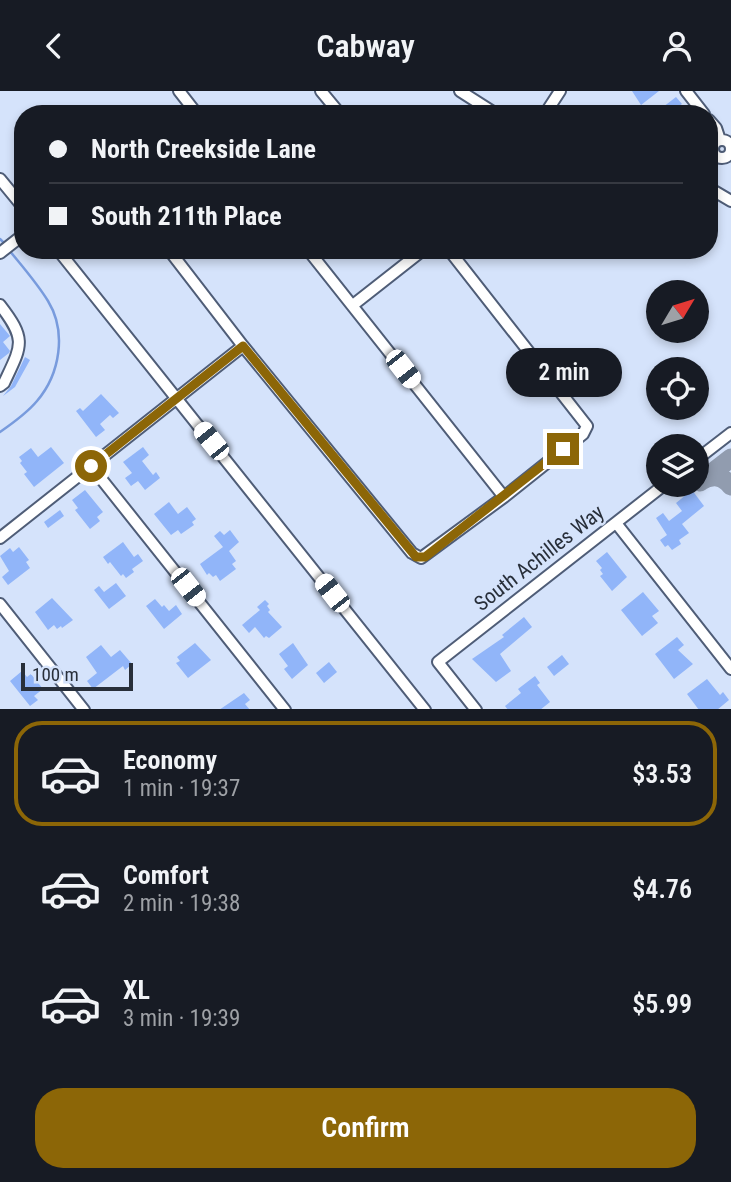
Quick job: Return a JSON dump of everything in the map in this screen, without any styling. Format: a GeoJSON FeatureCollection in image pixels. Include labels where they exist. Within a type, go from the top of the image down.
{"type":"FeatureCollection","features":[{"type":"Feature","properties":{"kind":"street"},"geometry":{"type":"LineString","coordinates":[[179,91],[190,105]]}},
{"type":"Feature","properties":{"kind":"street"},"geometry":{"type":"LineString","coordinates":[[321,91],[333,105]]}},
{"type":"Feature","properties":{"kind":"street"},"geometry":{"type":"LineString","coordinates":[[460,91],[482,105]]}},
{"type":"Feature","properties":{"kind":"street"},"geometry":{"type":"LineString","coordinates":[[686,91],[697,105]]}},
{"type":"Feature","properties":{"kind":"street"},"geometry":{"type":"LineString","coordinates":[[718,134],[720,140]]}},
{"type":"Feature","properties":{"kind":"street"},"geometry":{"type":"LineString","coordinates":[[0,179],[14,196]]}},
{"type":"Feature","properties":{"kind":"street"},"geometry":{"type":"LineString","coordinates":[[0,253],[14,241]]}},
{"type":"Feature","properties":{"kind":"street"},"geometry":{"type":"LineString","coordinates":[[65,259],[425,709]]}},
{"type":"Feature","properties":{"kind":"street"},"geometry":{"type":"LineString","coordinates":[[176,259],[243,346],[412,553],[421,558],[504,497],[583,434],[587,426],[456,259]]}},
{"type":"Feature","properties":{"kind":"street"},"geometry":{"type":"LineString","coordinates":[[315,259],[504,497]]}},
{"type":"Feature","properties":{"kind":"street"},"geometry":{"type":"LineString","coordinates":[[353,305],[412,259]]}},
{"type":"Feature","properties":{"kind":"street"},"geometry":{"type":"LineString","coordinates":[[0,386],[20,349],[17,327],[2,311]]}},
{"type":"Feature","properties":{"kind":"street"},"geometry":{"type":"LineString","coordinates":[[0,538],[243,346]]}},
{"type":"Feature","properties":{"kind":"street"},"geometry":{"type":"LineString","coordinates":[[709,450],[731,433]]}},
{"type":"Feature","properties":{"kind":"street"},"geometry":{"type":"LineString","coordinates":[[91,466],[285,709]]}},
{"type":"Feature","properties":{"kind":"street","name":"South Achilles Way"},"geometry":{"type":"LineString","coordinates":[[476,709],[438,662],[649,497]]}},
{"type":"Feature","properties":{"kind":"street"},"geometry":{"type":"LineString","coordinates":[[616,523],[731,669]]}},
{"type":"Feature","properties":{"kind":"street"},"geometry":{"type":"LineString","coordinates":[[0,604],[84,709]]}},
{"type":"Feature","properties":{"kind":"building"},"geometry":{"type":"Polygon","coordinates":[[[632,91],[659,91],[641,105],[632,91]]]}},
{"type":"Feature","properties":{"kind":"building"},"geometry":{"type":"Polygon","coordinates":[[[676,97],[682,104],[680,105],[666,105],[676,97]]]}},
{"type":"Feature","properties":{"kind":"building"},"geometry":{"type":"Polygon","coordinates":[[[0,324],[10,336],[3,342],[10,351],[0,360],[0,324]]]}},
{"type":"Feature","properties":{"kind":"building"},"geometry":{"type":"Polygon","coordinates":[[[25,357],[30,360],[15,387],[3,396],[11,386],[25,357]]]}},
{"type":"Feature","properties":{"kind":"building"},"geometry":{"type":"Polygon","coordinates":[[[101,394],[119,413],[113,418],[110,415],[100,424],[105,430],[96,437],[76,411],[80,408],[83,411],[101,394]]]}},
{"type":"Feature","properties":{"kind":"building"},"geometry":{"type":"Polygon","coordinates":[[[51,447],[64,463],[34,487],[24,474],[27,472],[19,457],[31,448],[38,457],[51,447]]]}},
{"type":"Feature","properties":{"kind":"building"},"geometry":{"type":"Polygon","coordinates":[[[143,447],[149,455],[142,461],[153,475],[156,472],[160,478],[145,490],[138,481],[131,486],[125,478],[132,473],[123,462],[143,447]]]}},
{"type":"Feature","properties":{"kind":"building"},"geometry":{"type":"Polygon","coordinates":[[[85,490],[103,512],[97,517],[100,521],[90,529],[75,510],[78,508],[72,500],[85,490]]]}},
{"type":"Feature","properties":{"kind":"building"},"geometry":{"type":"Polygon","coordinates":[[[683,497],[697,497],[704,506],[682,524],[689,533],[679,540],[681,544],[672,550],[668,545],[665,547],[660,540],[667,535],[656,518],[663,513],[669,521],[682,511],[676,503],[683,497]]]}},
{"type":"Feature","properties":{"kind":"building"},"geometry":{"type":"Polygon","coordinates":[[[169,502],[178,514],[187,507],[196,519],[192,522],[194,525],[181,534],[178,530],[171,535],[154,514],[169,502]]]}},
{"type":"Feature","properties":{"kind":"building"},"geometry":{"type":"Polygon","coordinates":[[[60,510],[64,516],[48,528],[44,522],[60,510]]]}},
{"type":"Feature","properties":{"kind":"building"},"geometry":{"type":"Polygon","coordinates":[[[230,530],[239,542],[229,551],[236,561],[232,564],[236,569],[220,581],[216,575],[207,575],[200,564],[223,547],[214,536],[220,531],[224,535],[230,530]]]}},
{"type":"Feature","properties":{"kind":"building"},"geometry":{"type":"Polygon","coordinates":[[[123,542],[134,557],[138,554],[143,561],[132,569],[134,572],[126,578],[103,557],[123,542]]]}},
{"type":"Feature","properties":{"kind":"building"},"geometry":{"type":"Polygon","coordinates":[[[19,547],[29,560],[26,562],[30,568],[8,585],[2,577],[9,571],[0,556],[10,548],[13,552],[19,547]]]}},
{"type":"Feature","properties":{"kind":"building"},"geometry":{"type":"Polygon","coordinates":[[[607,552],[627,577],[612,591],[600,576],[603,574],[600,570],[602,568],[596,561],[607,552]]]}},
{"type":"Feature","properties":{"kind":"building"},"geometry":{"type":"Polygon","coordinates":[[[116,583],[126,596],[109,609],[94,590],[99,586],[104,592],[116,583]]]}},
{"type":"Feature","properties":{"kind":"building"},"geometry":{"type":"Polygon","coordinates":[[[643,592],[659,611],[652,616],[658,623],[642,636],[621,610],[643,592]]]}},
{"type":"Feature","properties":{"kind":"building"},"geometry":{"type":"Polygon","coordinates":[[[52,598],[73,620],[62,628],[61,626],[57,629],[54,625],[48,630],[35,612],[52,598]]]}},
{"type":"Feature","properties":{"kind":"building"},"geometry":{"type":"Polygon","coordinates":[[[155,599],[169,611],[176,605],[182,614],[164,629],[146,606],[155,599]]]}},
{"type":"Feature","properties":{"kind":"building"},"geometry":{"type":"Polygon","coordinates":[[[265,600],[269,604],[268,612],[282,627],[269,638],[264,638],[255,627],[249,633],[242,625],[260,610],[257,607],[265,600]]]}},
{"type":"Feature","properties":{"kind":"building"},"geometry":{"type":"Polygon","coordinates":[[[524,617],[532,627],[500,654],[511,671],[496,682],[472,659],[504,637],[502,635],[524,617]]]}},
{"type":"Feature","properties":{"kind":"building"},"geometry":{"type":"Polygon","coordinates":[[[677,637],[684,645],[678,650],[693,664],[674,679],[655,654],[677,637]]]}},
{"type":"Feature","properties":{"kind":"building"},"geometry":{"type":"Polygon","coordinates":[[[195,643],[211,660],[188,678],[176,663],[180,661],[177,657],[195,643]]]}},
{"type":"Feature","properties":{"kind":"building"},"geometry":{"type":"Polygon","coordinates":[[[293,643],[308,665],[292,679],[284,669],[288,666],[279,654],[293,643]]]}},
{"type":"Feature","properties":{"kind":"building"},"geometry":{"type":"Polygon","coordinates":[[[101,645],[111,657],[120,650],[132,664],[125,670],[123,666],[93,689],[87,681],[97,673],[86,657],[101,645]]]}},
{"type":"Feature","properties":{"kind":"building"},"geometry":{"type":"Polygon","coordinates":[[[562,655],[569,664],[554,676],[547,667],[562,655]]]}},
{"type":"Feature","properties":{"kind":"building"},"geometry":{"type":"Polygon","coordinates":[[[329,662],[337,672],[324,683],[316,673],[329,662]]]}},
{"type":"Feature","properties":{"kind":"building"},"geometry":{"type":"Polygon","coordinates":[[[22,671],[27,677],[31,674],[43,689],[34,696],[38,700],[30,706],[10,681],[22,671]]]}},
{"type":"Feature","properties":{"kind":"building"},"geometry":{"type":"Polygon","coordinates":[[[535,676],[540,683],[537,685],[550,702],[541,709],[507,709],[505,706],[521,693],[518,689],[535,676]]]}},
{"type":"Feature","properties":{"kind":"building"},"geometry":{"type":"Polygon","coordinates":[[[707,679],[720,695],[723,692],[729,700],[718,709],[698,709],[687,694],[707,679]]]}},
{"type":"Feature","properties":{"kind":"building"},"geometry":{"type":"Polygon","coordinates":[[[244,693],[250,700],[245,704],[249,709],[220,709],[244,693]]]}},
{"type":"Feature","properties":{"kind":"waterway"},"geometry":{"type":"LineString","coordinates":[[0,239],[5,244]]}},
{"type":"Feature","properties":{"kind":"waterway"},"geometry":{"type":"LineString","coordinates":[[9,250],[14,256]]}},
{"type":"Feature","properties":{"kind":"waterway"},"geometry":{"type":"LineString","coordinates":[[0,432],[37,401],[51,378],[58,353],[58,326],[54,313],[16,259]]}},
{"type":"Feature","properties":{"kind":"taxiway"},"geometry":{"type":"LineString","coordinates":[[709,475],[731,458]]}},
{"type":"Feature","properties":{"kind":"taxiway"},"geometry":{"type":"LineString","coordinates":[[709,477],[718,477],[731,486]]}},
{"type":"Feature","properties":{"kind":"route"},"geometry":{"type":"LineString","coordinates":[[91,466],[243,346],[416,557],[425,557],[563,449]]}}]}
